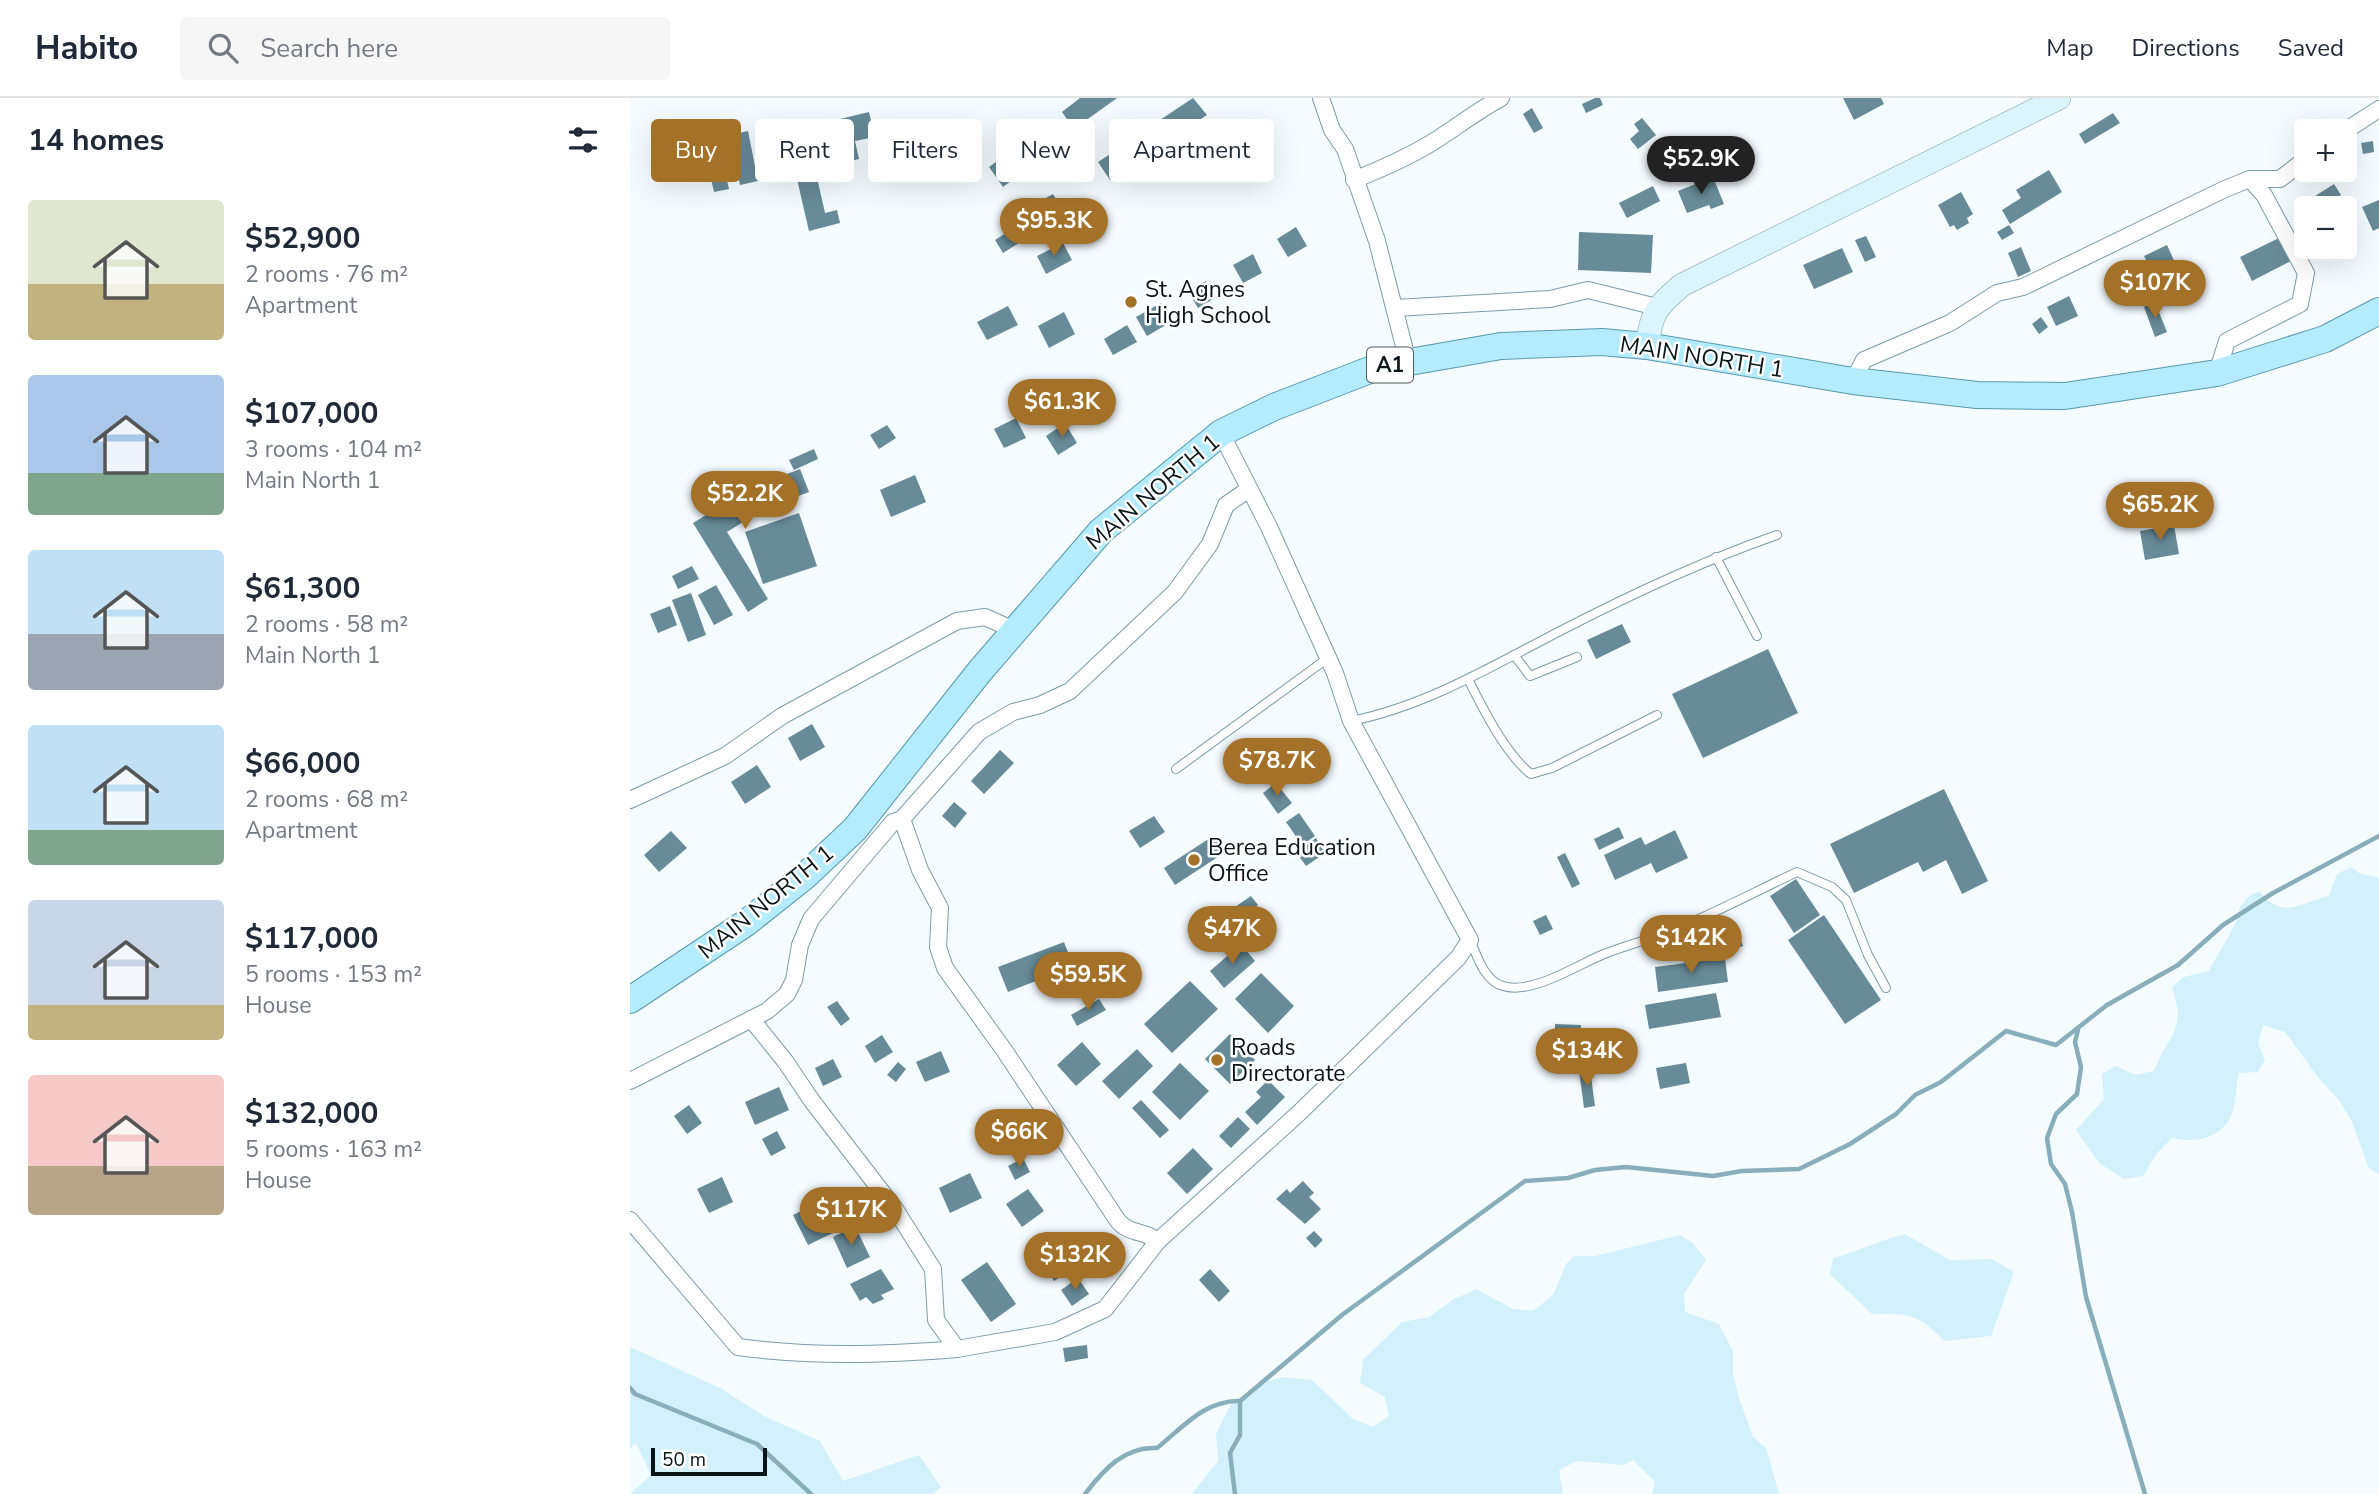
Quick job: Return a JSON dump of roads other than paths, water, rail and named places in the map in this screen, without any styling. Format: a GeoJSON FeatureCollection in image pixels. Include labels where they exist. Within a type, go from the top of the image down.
{"type":"FeatureCollection","features":[{"type":"Feature","properties":{"kind":"main road","name":"MAIN NORTH 1"},"geometry":{"type":"LineString","coordinates":[[630,1000],[746,923],[805,876],[855,829],[1014,631],[1101,531],[1221,433],[1275,407],[1375,368],[1501,346],[1602,342],[1647,346],[1853,381],[1977,396],[2065,396],[2217,373],[2325,339],[2379,312]]}},
{"type":"Feature","properties":{"kind":"street"},"geometry":{"type":"LineString","coordinates":[[1321,98],[1332,130],[1345,149],[1377,241],[1408,362]]}},
{"type":"Feature","properties":{"kind":"street"},"geometry":{"type":"LineString","coordinates":[[1354,180],[1390,166],[1427,145],[1474,112],[1501,98]]}},
{"type":"Feature","properties":{"kind":"street"},"geometry":{"type":"LineString","coordinates":[[1647,346],[1657,307],[1682,285],[2059,98]]}},
{"type":"Feature","properties":{"kind":"street"},"geometry":{"type":"LineString","coordinates":[[2357,123],[2379,108]]}},
{"type":"Feature","properties":{"kind":"street"},"geometry":{"type":"LineString","coordinates":[[1853,381],[1864,360],[1950,323],[1997,293],[2023,286],[2164,220],[2187,204],[2250,179],[2280,179],[2294,168]]}},
{"type":"Feature","properties":{"kind":"street"},"geometry":{"type":"LineString","coordinates":[[2217,373],[2227,341],[2300,304],[2306,273],[2264,195],[2250,179]]}},
{"type":"Feature","properties":{"kind":"street"},"geometry":{"type":"LineString","coordinates":[[1395,308],[1550,299],[1588,290],[1657,307]]}},
{"type":"Feature","properties":{"kind":"street"},"geometry":{"type":"LineString","coordinates":[[630,1220],[738,1347],[788,1354],[895,1354],[957,1349],[1055,1332],[1105,1309],[1158,1241],[1299,1113],[1439,977],[1470,940],[1351,721],[1328,658],[1221,433]]}},
{"type":"Feature","properties":{"kind":"street"},"geometry":{"type":"LineString","coordinates":[[630,1081],[751,1020],[787,994],[794,980],[800,944],[811,919],[893,822],[902,819],[979,732],[1013,712],[1040,705],[1070,691],[1175,592],[1210,544],[1226,505],[1249,489]]}},
{"type":"Feature","properties":{"kind":"street"},"geometry":{"type":"LineString","coordinates":[[630,800],[725,756],[782,716],[957,621],[985,617],[1014,631]]}},
{"type":"Feature","properties":{"kind":"street"},"geometry":{"type":"LineString","coordinates":[[902,819],[920,870],[940,908],[938,947],[944,968],[1004,1050],[1118,1221],[1126,1230],[1151,1235],[1158,1241]]}},
{"type":"Feature","properties":{"kind":"street"},"geometry":{"type":"LineString","coordinates":[[751,1020],[785,1061],[811,1101],[895,1209],[933,1269],[936,1320],[957,1349]]}},
{"type":"Feature","properties":{"kind":"lane"},"geometry":{"type":"LineString","coordinates":[[1351,721],[1385,714],[1468,679],[1639,590],[1716,557],[1777,535]]}},
{"type":"Feature","properties":{"kind":"lane"},"geometry":{"type":"LineString","coordinates":[[1716,557],[1757,636]]}},
{"type":"Feature","properties":{"kind":"lane"},"geometry":{"type":"LineString","coordinates":[[1514,655],[1530,676],[1577,657]]}},
{"type":"Feature","properties":{"kind":"lane"},"geometry":{"type":"LineString","coordinates":[[1176,769],[1328,658]]}},
{"type":"Feature","properties":{"kind":"lane"},"geometry":{"type":"LineString","coordinates":[[1468,679],[1497,729],[1531,774],[1552,768],[1657,715]]}},
{"type":"Feature","properties":{"kind":"lane"},"geometry":{"type":"LineString","coordinates":[[1470,940],[1486,974],[1505,987],[1555,979],[1579,964],[1675,929],[1797,872],[1832,887],[1846,900],[1868,955],[1886,988]]}},
{"type":"Feature","properties":{"kind":"waterway"},"geometry":{"type":"LineString","coordinates":[[1235,1494],[1230,1453],[1240,1435],[1240,1401],[1342,1315],[1525,1181],[1568,1178],[1595,1170],[1626,1167],[1713,1176],[1742,1171],[1799,1169],[1850,1144],[1896,1114],[1915,1095],[1941,1082],[2006,1031],[2056,1045],[2107,1005],[2178,965],[2223,925],[2273,893],[2379,836]]}},
{"type":"Feature","properties":{"kind":"waterway"},"geometry":{"type":"LineString","coordinates":[[2078,1030],[2075,1042],[2081,1067],[2077,1094],[2056,1114],[2047,1138],[2051,1164],[2065,1184],[2086,1297],[2145,1494]]}},
{"type":"Feature","properties":{"kind":"waterway"},"geometry":{"type":"LineString","coordinates":[[630,1388],[635,1394],[757,1444],[811,1494]]}},
{"type":"Feature","properties":{"kind":"waterway"},"geometry":{"type":"LineString","coordinates":[[1085,1494],[1108,1468],[1125,1455],[1145,1448],[1157,1448],[1205,1410],[1227,1402],[1240,1401]]}},
{"type":"Feature","properties":{"kind":"place","name":"St. Agnes High School"},"geometry":{"type":"Point","coordinates":[1131,302]}},
{"type":"Feature","properties":{"kind":"place","name":"Berea Education Office"},"geometry":{"type":"Point","coordinates":[1194,860]}},
{"type":"Feature","properties":{"kind":"place","name":"Roads Directorate"},"geometry":{"type":"Point","coordinates":[1217,1060]}}]}
